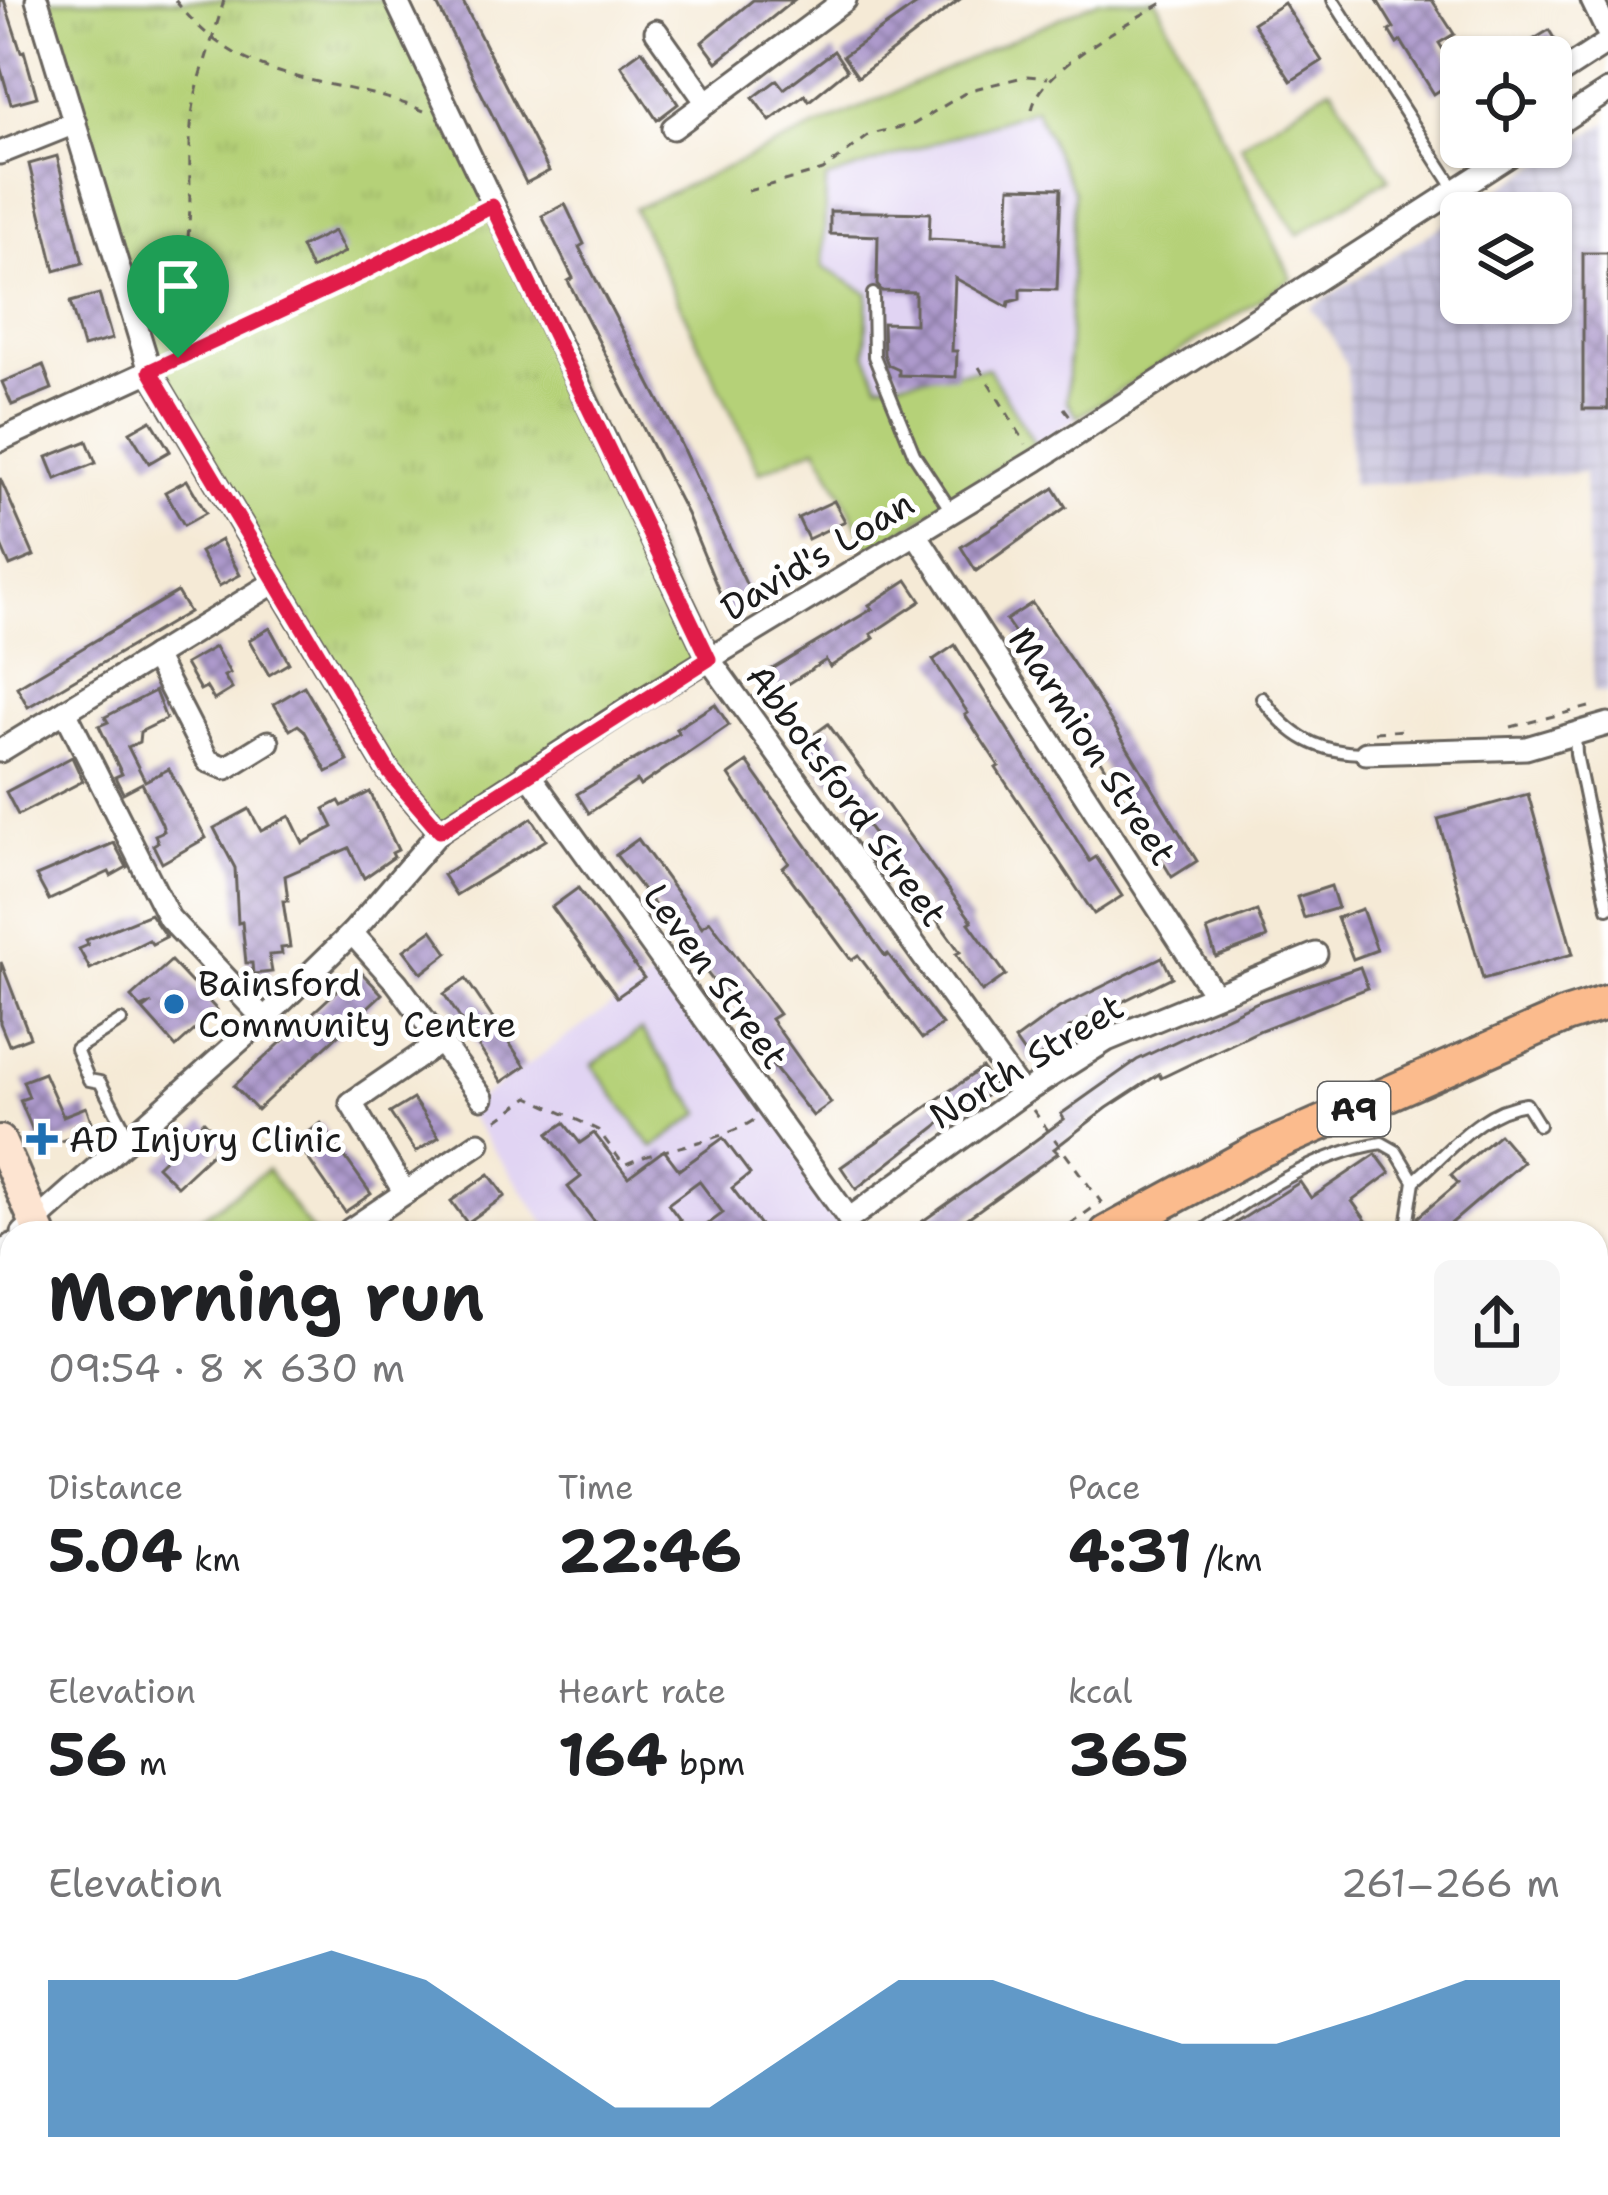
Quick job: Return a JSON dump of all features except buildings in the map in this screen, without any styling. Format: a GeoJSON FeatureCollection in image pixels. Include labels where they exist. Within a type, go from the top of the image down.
{"type":"FeatureCollection","features":[{"type":"Feature","properties":{"kind":"main road","name":"A9"},"geometry":{"type":"LineString","coordinates":[[1129,1221],[1256,1152],[1567,1015],[1608,1002]]}},
{"type":"Feature","properties":{"kind":"main road"},"geometry":{"type":"LineString","coordinates":[[0,1141],[23,1221]]}},
{"type":"Feature","properties":{"kind":"street"},"geometry":{"type":"LineString","coordinates":[[38,0],[150,371],[389,772],[440,831]]}},
{"type":"Feature","properties":{"kind":"street","name":"Abbotsford Street"},"geometry":{"type":"LineString","coordinates":[[396,0],[709,659],[1022,1094]]}},
{"type":"Feature","properties":{"kind":"street"},"geometry":{"type":"LineString","coordinates":[[673,128],[845,0]]}},
{"type":"Feature","properties":{"kind":"street"},"geometry":{"type":"LineString","coordinates":[[1572,64],[1608,37],[1592,0]]}},
{"type":"Feature","properties":{"kind":"street"},"geometry":{"type":"LineString","coordinates":[[656,31],[707,103]]}},
{"type":"Feature","properties":{"kind":"street"},"geometry":{"type":"LineString","coordinates":[[1572,114],[1608,91]]}},
{"type":"Feature","properties":{"kind":"street"},"geometry":{"type":"LineString","coordinates":[[0,153],[75,123]]}},
{"type":"Feature","properties":{"kind":"street","name":"David's Loan"},"geometry":{"type":"LineString","coordinates":[[40,1221],[264,1019],[352,933],[440,831],[527,772],[1037,460],[1491,168]]}},
{"type":"Feature","properties":{"kind":"street"},"geometry":{"type":"LineString","coordinates":[[0,440],[150,371]]}},
{"type":"Feature","properties":{"kind":"street","name":"Marmion Street"},"geometry":{"type":"LineString","coordinates":[[916,534],[1214,994]]}},
{"type":"Feature","properties":{"kind":"street"},"geometry":{"type":"LineString","coordinates":[[0,751],[275,582]]}},
{"type":"Feature","properties":{"kind":"street"},"geometry":{"type":"LineString","coordinates":[[154,656],[208,761],[226,768],[268,742]]}},
{"type":"Feature","properties":{"kind":"street"},"geometry":{"type":"LineString","coordinates":[[65,711],[170,918],[264,1019]]}},
{"type":"Feature","properties":{"kind":"street"},"geometry":{"type":"LineString","coordinates":[[1370,753],[1526,748],[1608,724]]}},
{"type":"Feature","properties":{"kind":"street","name":"Leven Street"},"geometry":{"type":"LineString","coordinates":[[527,772],[849,1219]]}},
{"type":"Feature","properties":{"kind":"street"},"geometry":{"type":"LineString","coordinates":[[352,933],[397,983],[482,1098]]}},
{"type":"Feature","properties":{"kind":"street","name":"North Street"},"geometry":{"type":"LineString","coordinates":[[849,1219],[1022,1094],[1107,1040],[1316,953]]}},
{"type":"Feature","properties":{"kind":"street"},"geometry":{"type":"LineString","coordinates":[[405,1193],[351,1103],[440,1042]]}},
{"type":"Feature","properties":{"kind":"street"},"geometry":{"type":"LineString","coordinates":[[363,1221],[478,1143]]}},
{"type":"Feature","properties":{"kind":"lane"},"geometry":{"type":"LineString","coordinates":[[1333,0],[1456,191]]}},
{"type":"Feature","properties":{"kind":"lane"},"geometry":{"type":"LineString","coordinates":[[150,371],[492,206]]}},
{"type":"Feature","properties":{"kind":"lane"},"geometry":{"type":"LineString","coordinates":[[873,294],[874,356],[914,454],[952,512]]}},
{"type":"Feature","properties":{"kind":"lane"},"geometry":{"type":"LineString","coordinates":[[1262,698],[1294,735],[1312,746],[1338,753],[1370,753]]}},
{"type":"Feature","properties":{"kind":"lane"},"geometry":{"type":"LineString","coordinates":[[1575,734],[1608,908]]}},
{"type":"Feature","properties":{"kind":"lane"},"geometry":{"type":"LineString","coordinates":[[121,1021],[76,1049],[89,1080],[100,1082],[129,1138]]}},
{"type":"Feature","properties":{"kind":"lane"},"geometry":{"type":"LineString","coordinates":[[1414,1181],[1465,1132],[1513,1106],[1526,1104],[1539,1125]]}},
{"type":"Feature","properties":{"kind":"lane"},"geometry":{"type":"LineString","coordinates":[[1217,1221],[1310,1167],[1382,1143],[1396,1151],[1414,1181],[1408,1221]]}},
{"type":"Feature","properties":{"kind":"path"},"geometry":{"type":"LineString","coordinates":[[175,0],[238,56],[277,74],[397,99],[451,119]]}},
{"type":"Feature","properties":{"kind":"path"},"geometry":{"type":"LineString","coordinates":[[178,358],[167,323],[183,272],[189,226],[193,111],[224,0]]}},
{"type":"Feature","properties":{"kind":"path"},"geometry":{"type":"LineString","coordinates":[[1031,110],[1034,96],[1048,78],[1168,0]]}},
{"type":"Feature","properties":{"kind":"path"},"geometry":{"type":"LineString","coordinates":[[748,190],[823,170],[871,134],[914,124],[970,90],[1028,76],[1048,78]]}},
{"type":"Feature","properties":{"kind":"path"},"geometry":{"type":"LineString","coordinates":[[979,368],[1037,460]]}},
{"type":"Feature","properties":{"kind":"path"},"geometry":{"type":"LineString","coordinates":[[1496,730],[1587,708]]}},
{"type":"Feature","properties":{"kind":"path"},"geometry":{"type":"LineString","coordinates":[[1370,753],[1374,731],[1410,730]]}},
{"type":"Feature","properties":{"kind":"path"},"geometry":{"type":"LineString","coordinates":[[1022,1094],[1101,1202],[1075,1221]]}},
{"type":"Feature","properties":{"kind":"path"},"geometry":{"type":"LineString","coordinates":[[497,1120],[529,1097],[598,1130],[624,1165],[654,1151],[738,1130],[754,1119]]}},
{"type":"Feature","properties":{"kind":"shaded area"},"geometry":{"type":"Polygon","coordinates":[[[1100,0],[1156,0],[1292,279],[871,551],[817,447],[760,472],[634,209],[1100,0]]]}},
{"type":"Feature","properties":{"kind":"shaded area"},"geometry":{"type":"Polygon","coordinates":[[[1608,122],[1608,692],[1594,692],[1584,473],[1351,485],[1347,367],[1331,334],[1310,308],[1440,227],[1440,324],[1572,324],[1572,192],[1496,192],[1534,168],[1572,168],[1572,144],[1608,122]]]}},
{"type":"Feature","properties":{"kind":"shaded area"},"geometry":{"type":"Polygon","coordinates":[[[669,965],[849,1219],[544,1221],[465,1109],[669,965]]]}},
{"type":"Feature","properties":{"kind":"green space"},"geometry":{"type":"Polygon","coordinates":[[[37,0],[392,0],[709,659],[440,831],[389,772],[150,371],[37,0]]]}},
{"type":"Feature","properties":{"kind":"green space"},"geometry":{"type":"Polygon","coordinates":[[[1100,0],[1156,0],[1292,279],[1078,417],[1067,401],[1074,192],[1035,109],[826,179],[823,267],[868,293],[866,353],[879,383],[988,368],[1035,444],[871,551],[817,447],[760,472],[634,209],[1100,0]]]}},
{"type":"Feature","properties":{"kind":"green space"},"geometry":{"type":"Polygon","coordinates":[[[1331,87],[1389,178],[1298,235],[1240,145],[1331,87]]]}},
{"type":"Feature","properties":{"kind":"green space"},"geometry":{"type":"Polygon","coordinates":[[[641,1030],[701,1113],[653,1148],[592,1065],[641,1030]]]}},
{"type":"Feature","properties":{"kind":"green space"},"geometry":{"type":"Polygon","coordinates":[[[267,1170],[304,1221],[197,1221],[267,1170]]]}},
{"type":"Feature","properties":{"kind":"place","name":"Bainsford Community Centre"},"geometry":{"type":"Point","coordinates":[174,1004]}},
{"type":"Feature","properties":{"kind":"place","name":"AD Injury Clinic"},"geometry":{"type":"Point","coordinates":[42,1139]}},
{"type":"Feature","properties":{"kind":"route"},"geometry":{"type":"LineString","coordinates":[[492,206],[709,659],[440,831],[389,772],[150,371],[178,358],[492,206]]}}]}
